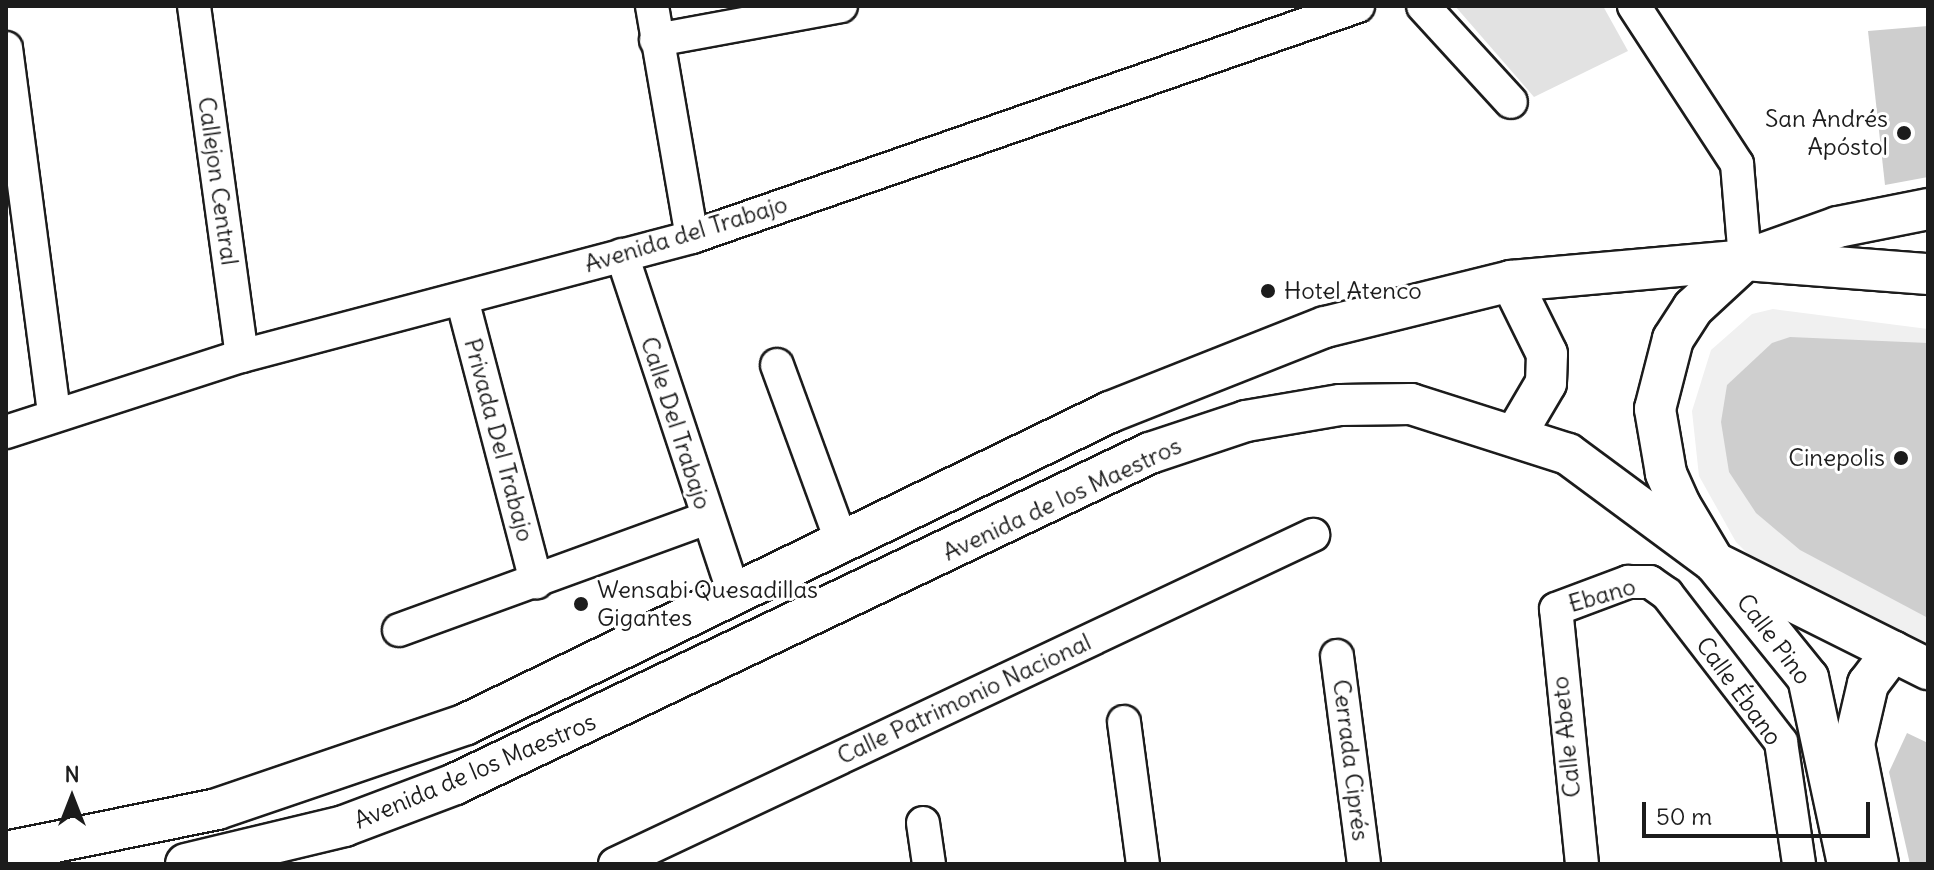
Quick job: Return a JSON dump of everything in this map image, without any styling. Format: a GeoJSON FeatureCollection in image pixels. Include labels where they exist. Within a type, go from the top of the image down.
{"type":"FeatureCollection","features":[{"type":"Feature","properties":{"kind":"main road","name":"Avenida de los Maestros"},"geometry":{"type":"LineString","coordinates":[[1745,260],[1838,227],[1928,209]]}},
{"type":"Feature","properties":{"kind":"main road"},"geometry":{"type":"LineString","coordinates":[[1838,227],[1928,231]]}},
{"type":"Feature","properties":{"kind":"main road","name":"Avenida de los Maestros"},"geometry":{"type":"LineString","coordinates":[[6,852],[217,809],[345,769],[466,724],[840,537],[1110,412],[1325,327],[1511,281],[1745,260],[1928,274]]}},
{"type":"Feature","properties":{"kind":"main road"},"geometry":{"type":"LineString","coordinates":[[1714,562],[1666,473],[1655,409],[1673,339],[1693,308],[1745,260]]}},
{"type":"Feature","properties":{"kind":"main road"},"geometry":{"type":"LineString","coordinates":[[1511,281],[1547,354],[1546,383],[1516,434]]}},
{"type":"Feature","properties":{"kind":"main road","name":"Avenida de los Maestros"},"geometry":{"type":"LineString","coordinates":[[186,864],[344,826],[455,784],[1150,453],[1246,421],[1340,405],[1411,404],[1516,434],[1604,477],[1714,562],[1928,669]]}},
{"type":"Feature","properties":{"kind":"main road","name":"Calle Pino"},"geometry":{"type":"LineString","coordinates":[[1714,562],[1808,678],[1848,864]]}},
{"type":"Feature","properties":{"kind":"main road"},"geometry":{"type":"LineString","coordinates":[[1878,864],[1854,744],[1868,684],[1893,651]]}},
{"type":"Feature","properties":{"kind":"street","name":"Callejon Central"},"geometry":{"type":"LineString","coordinates":[[194,6],[242,356]]}},
{"type":"Feature","properties":{"kind":"street"},"geometry":{"type":"LineString","coordinates":[[652,6],[692,237]]}},
{"type":"Feature","properties":{"kind":"street"},"geometry":{"type":"LineString","coordinates":[[656,40],[841,6]]}},
{"type":"Feature","properties":{"kind":"street","name":"Avenida del Trabajo"},"geometry":{"type":"LineString","coordinates":[[6,432],[54,414],[242,356],[692,237],[1358,6]]}},
{"type":"Feature","properties":{"kind":"street"},"geometry":{"type":"LineString","coordinates":[[1423,6],[1511,102]]}},
{"type":"Feature","properties":{"kind":"street"},"geometry":{"type":"LineString","coordinates":[[1634,6],[1737,164],[1745,260]]}},
{"type":"Feature","properties":{"kind":"street"},"geometry":{"type":"LineString","coordinates":[[6,48],[54,414]]}},
{"type":"Feature","properties":{"kind":"street","name":"Calle Del Trabajo"},"geometry":{"type":"LineString","coordinates":[[622,255],[706,518],[733,591]]}},
{"type":"Feature","properties":{"kind":"street","name":"Privada Del Trabajo"},"geometry":{"type":"LineString","coordinates":[[462,299],[536,582]]}},
{"type":"Feature","properties":{"kind":"street"},"geometry":{"type":"LineString","coordinates":[[777,365],[840,537]]}},
{"type":"Feature","properties":{"kind":"street"},"geometry":{"type":"LineString","coordinates":[[399,630],[706,518]]}},
{"type":"Feature","properties":{"kind":"street","name":"Calle Patrimonio Nacional"},"geometry":{"type":"LineString","coordinates":[[615,864],[1313,535]]}},
{"type":"Feature","properties":{"kind":"street","name":"Ebano"},"geometry":{"type":"LineString","coordinates":[[1556,609],[1613,586],[1650,582]]}},
{"type":"Feature","properties":{"kind":"street","name":"Calle Ébano"},"geometry":{"type":"LineString","coordinates":[[1650,582],[1781,742],[1799,864]]}},
{"type":"Feature","properties":{"kind":"street","name":"Calle Abeto"},"geometry":{"type":"LineString","coordinates":[[1556,609],[1582,864]]}},
{"type":"Feature","properties":{"kind":"street","name":"Cerrada Ciprés"},"geometry":{"type":"LineString","coordinates":[[1337,656],[1364,864]]}},
{"type":"Feature","properties":{"kind":"street"},"geometry":{"type":"LineString","coordinates":[[1124,722],[1143,864]]}},
{"type":"Feature","properties":{"kind":"street"},"geometry":{"type":"LineString","coordinates":[[923,823],[929,864]]}},
{"type":"Feature","properties":{"kind":"shaded area"},"geometry":{"type":"Polygon","coordinates":[[[1455,6],[1603,6],[1628,51],[1534,97],[1455,6]]]}},
{"type":"Feature","properties":{"kind":"shaded area"},"geometry":{"type":"Polygon","coordinates":[[[1773,309],[1928,329],[1928,655],[1761,567],[1736,542],[1699,476],[1692,411],[1711,350],[1752,314],[1773,309]]]}},
{"type":"Feature","properties":{"kind":"building","name":"San Andrés Apóstol"},"geometry":{"type":"Polygon","coordinates":[[[1928,26],[1928,177],[1885,185],[1868,31],[1928,26]]]}},
{"type":"Feature","properties":{"kind":"building"},"geometry":{"type":"Polygon","coordinates":[[[1790,337],[1928,343],[1928,618],[1800,550],[1756,513],[1729,472],[1721,422],[1727,385],[1772,343],[1790,337]]]}},
{"type":"Feature","properties":{"kind":"building"},"geometry":{"type":"Polygon","coordinates":[[[1907,733],[1928,743],[1928,864],[1910,864],[1889,772],[1907,733]]]}},
{"type":"Feature","properties":{"kind":"place","name":"San Andrés Apóstol"},"geometry":{"type":"Point","coordinates":[1904,133]}},
{"type":"Feature","properties":{"kind":"place","name":"Hotel Atenco"},"geometry":{"type":"Point","coordinates":[1268,291]}},
{"type":"Feature","properties":{"kind":"place","name":"Cinepolis"},"geometry":{"type":"Point","coordinates":[1901,458]}},
{"type":"Feature","properties":{"kind":"place","name":"Wensabi Quesadillas Gigantes"},"geometry":{"type":"Point","coordinates":[581,604]}}]}
